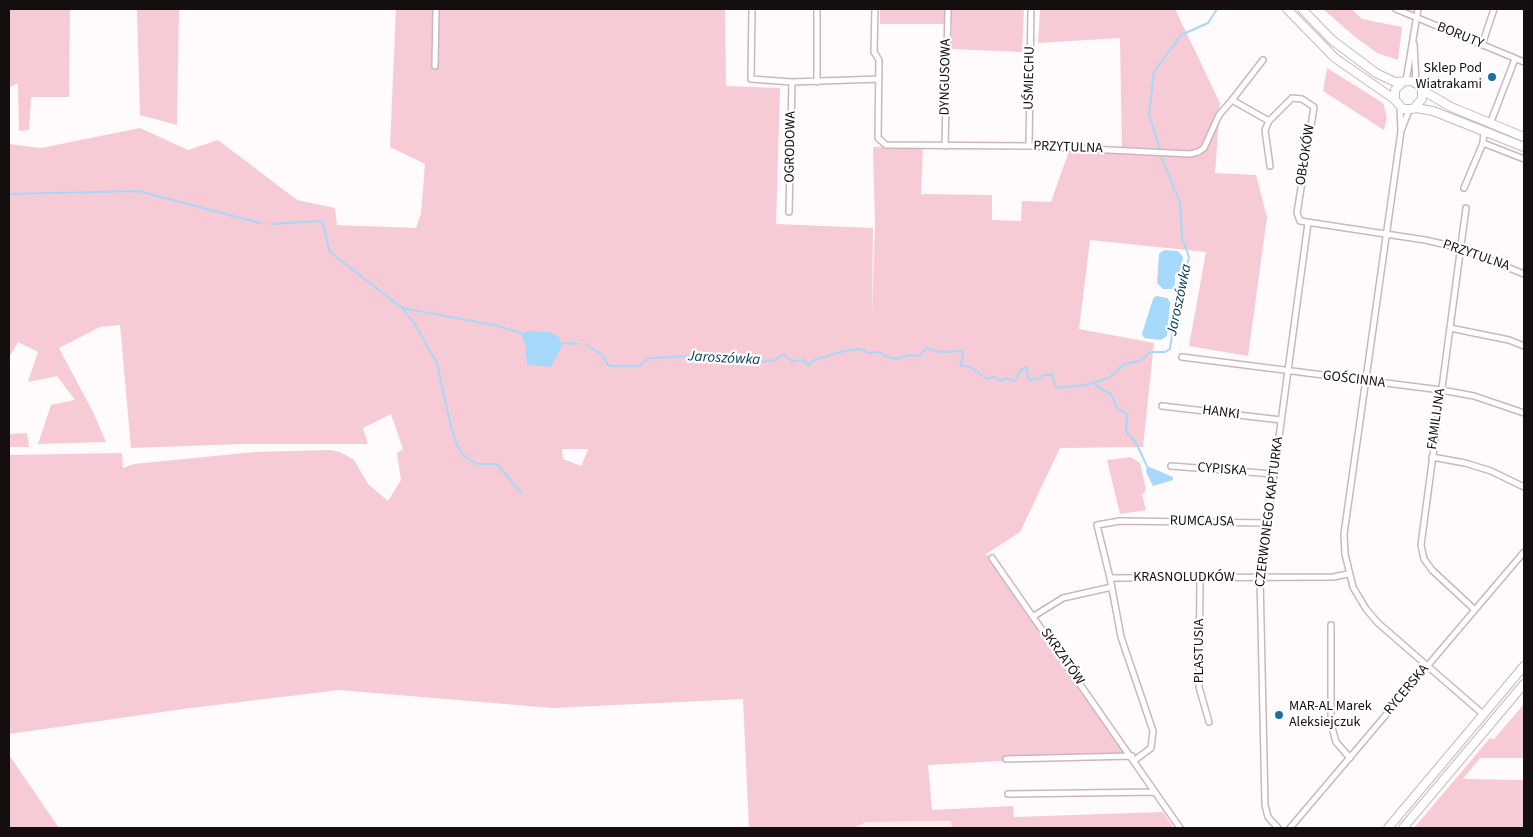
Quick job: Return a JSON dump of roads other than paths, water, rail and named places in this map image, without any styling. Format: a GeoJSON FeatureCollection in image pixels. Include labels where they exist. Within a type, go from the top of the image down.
{"type":"FeatureCollection","features":[{"type":"Feature","properties":{"kind":"main road"},"geometry":{"type":"LineString","coordinates":[[1287,9],[1335,58],[1394,98],[1400,108],[1425,108],[1524,147]]}},
{"type":"Feature","properties":{"kind":"main road"},"geometry":{"type":"LineString","coordinates":[[1302,9],[1354,58],[1390,80],[1416,83],[1422,90],[1437,100],[1524,138]]}},
{"type":"Feature","properties":{"kind":"main road"},"geometry":{"type":"LineString","coordinates":[[1394,98],[1396,88],[1404,81]]}},
{"type":"Feature","properties":{"kind":"main road"},"geometry":{"type":"LineString","coordinates":[[1413,109],[1422,99],[1422,90]]}},
{"type":"Feature","properties":{"kind":"main road"},"geometry":{"type":"LineString","coordinates":[[1388,828],[1524,666]]}},
{"type":"Feature","properties":{"kind":"main road"},"geometry":{"type":"LineString","coordinates":[[1403,828],[1524,684]]}},
{"type":"Feature","properties":{"kind":"street"},"geometry":{"type":"LineString","coordinates":[[435,66],[436,9]]}},
{"type":"Feature","properties":{"kind":"street"},"geometry":{"type":"LineString","coordinates":[[752,9],[751,79],[792,82],[879,79],[879,60],[874,52],[875,9]]}},
{"type":"Feature","properties":{"kind":"street"},"geometry":{"type":"LineString","coordinates":[[817,9],[817,82]]}},
{"type":"Feature","properties":{"kind":"street","name":"DYNGUSOWA"},"geometry":{"type":"LineString","coordinates":[[945,146],[948,9]]}},
{"type":"Feature","properties":{"kind":"street","name":"UŚMIECHU"},"geometry":{"type":"LineString","coordinates":[[1029,146],[1031,9]]}},
{"type":"Feature","properties":{"kind":"street","name":"BORUTY"},"geometry":{"type":"LineString","coordinates":[[1396,9],[1524,62]]}},
{"type":"Feature","properties":{"kind":"street"},"geometry":{"type":"LineString","coordinates":[[1404,81],[1418,9]]}},
{"type":"Feature","properties":{"kind":"street"},"geometry":{"type":"LineString","coordinates":[[1482,45],[1494,9]]}},
{"type":"Feature","properties":{"kind":"street"},"geometry":{"type":"LineString","coordinates":[[1414,31],[1416,83]]}},
{"type":"Feature","properties":{"kind":"street"},"geometry":{"type":"LineString","coordinates":[[1490,124],[1515,59]]}},
{"type":"Feature","properties":{"kind":"street"},"geometry":{"type":"LineString","coordinates":[[1263,60],[1232,100],[1269,121],[1265,130],[1270,166]]}},
{"type":"Feature","properties":{"kind":"street","name":"PRZYTULNA"},"geometry":{"type":"LineString","coordinates":[[879,79],[878,138],[886,144],[1029,146],[1194,153],[1204,148],[1219,115],[1232,100]]}},
{"type":"Feature","properties":{"kind":"street","name":"OGRODOWA"},"geometry":{"type":"LineString","coordinates":[[789,212],[792,82]]}},
{"type":"Feature","properties":{"kind":"street","name":"OBŁOKÓW"},"geometry":{"type":"LineString","coordinates":[[1269,121],[1292,98],[1302,99],[1314,107],[1297,213],[1300,220],[1308,223]]}},
{"type":"Feature","properties":{"kind":"street"},"geometry":{"type":"LineString","coordinates":[[1400,108],[1401,131],[1344,534],[1348,574],[1359,599],[1372,616],[1484,715]]}},
{"type":"Feature","properties":{"kind":"street"},"geometry":{"type":"LineString","coordinates":[[1401,131],[1413,109]]}},
{"type":"Feature","properties":{"kind":"street"},"geometry":{"type":"LineString","coordinates":[[1464,188],[1483,144],[1484,131]]}},
{"type":"Feature","properties":{"kind":"street"},"geometry":{"type":"LineString","coordinates":[[1483,144],[1524,159]]}},
{"type":"Feature","properties":{"kind":"street","name":"FAMILIJNA"},"geometry":{"type":"LineString","coordinates":[[1466,208],[1421,538],[1422,552],[1432,570],[1475,610]]}},
{"type":"Feature","properties":{"kind":"street","name":"PRZYTULNA"},"geometry":{"type":"LineString","coordinates":[[1308,223],[1385,234],[1460,248],[1524,274]]}},
{"type":"Feature","properties":{"kind":"street","name":"CZERWONEGO KAPTURKA"},"geometry":{"type":"LineString","coordinates":[[1278,828],[1268,817],[1265,806],[1260,577],[1308,223]]}},
{"type":"Feature","properties":{"kind":"street"},"geometry":{"type":"LineString","coordinates":[[1450,328],[1509,340],[1524,346]]}},
{"type":"Feature","properties":{"kind":"street","name":"GOŚCINNA"},"geometry":{"type":"LineString","coordinates":[[1182,357],[1441,390],[1474,396],[1524,413]]}},
{"type":"Feature","properties":{"kind":"street","name":"HANKI"},"geometry":{"type":"LineString","coordinates":[[1162,406],[1281,420]]}},
{"type":"Feature","properties":{"kind":"street"},"geometry":{"type":"LineString","coordinates":[[1432,457],[1465,463],[1491,471],[1524,487]]}},
{"type":"Feature","properties":{"kind":"street","name":"CYPISKA"},"geometry":{"type":"LineString","coordinates":[[1172,466],[1273,474]]}},
{"type":"Feature","properties":{"kind":"street","name":"RUMCAJSA"},"geometry":{"type":"LineString","coordinates":[[1110,578],[1096,525],[1120,521],[1268,523]]}},
{"type":"Feature","properties":{"kind":"street","name":"RYCERSKA"},"geometry":{"type":"LineString","coordinates":[[1290,828],[1524,552]]}},
{"type":"Feature","properties":{"kind":"street","name":"SKRZATÓW"},"geometry":{"type":"LineString","coordinates":[[992,558],[1180,828]]}},
{"type":"Feature","properties":{"kind":"street","name":"KRASNOLUDKÓW"},"geometry":{"type":"LineString","coordinates":[[1110,578],[1333,577],[1348,574]]}},
{"type":"Feature","properties":{"kind":"street"},"geometry":{"type":"LineString","coordinates":[[1006,759],[1133,758],[1151,748],[1153,730],[1121,637],[1110,578]]}},
{"type":"Feature","properties":{"kind":"street","name":"PLASTUSIA"},"geometry":{"type":"LineString","coordinates":[[1200,578],[1200,687],[1209,722]]}},
{"type":"Feature","properties":{"kind":"street"},"geometry":{"type":"LineString","coordinates":[[1034,616],[1063,598],[1112,587]]}},
{"type":"Feature","properties":{"kind":"street"},"geometry":{"type":"LineString","coordinates":[[1331,625],[1332,730],[1336,742],[1350,758]]}},
{"type":"Feature","properties":{"kind":"street"},"geometry":{"type":"LineString","coordinates":[[1008,794],[1155,792]]}},
{"type":"Feature","properties":{"kind":"water"},"geometry":{"type":"Polygon","coordinates":[[[1164,250],[1178,251],[1183,257],[1180,273],[1175,274],[1175,285],[1172,289],[1163,289],[1157,283],[1159,254],[1164,250]]]}},
{"type":"Feature","properties":{"kind":"water"},"geometry":{"type":"Polygon","coordinates":[[[1156,296],[1167,298],[1170,302],[1167,336],[1161,340],[1144,338],[1142,334],[1153,299],[1156,296]]]}},
{"type":"Feature","properties":{"kind":"water"},"geometry":{"type":"Polygon","coordinates":[[[528,331],[550,332],[559,337],[562,346],[551,367],[527,365],[525,343],[522,338],[523,333],[528,331]]]}},
{"type":"Feature","properties":{"kind":"water"},"geometry":{"type":"Polygon","coordinates":[[[1147,466],[1173,477],[1173,480],[1153,486],[1146,472],[1147,466]]]}},
{"type":"Feature","properties":{"kind":"waterway","name":"Jaroszówka"},"geometry":{"type":"LineString","coordinates":[[1160,150],[1149,114],[1154,72],[1181,35],[1208,23],[1217,9]]}},
{"type":"Feature","properties":{"kind":"waterway","name":"Jaroszówka"},"geometry":{"type":"LineString","coordinates":[[586,345],[604,356],[607,364],[611,366],[638,366],[649,358],[690,356],[698,360],[710,357],[753,363],[775,360],[783,354],[792,361],[804,360],[809,365],[814,360],[845,351],[861,349],[869,353],[880,352],[885,356],[896,359],[909,355],[920,356],[926,348],[940,352],[962,351],[963,357],[960,365],[970,367],[987,379],[995,377],[1000,381],[1006,378],[1015,381],[1021,370],[1027,367],[1028,378],[1031,380],[1041,378],[1043,375],[1052,375],[1055,385],[1059,388],[1085,385],[1109,378],[1124,364],[1140,361],[1150,352],[1165,352],[1170,349],[1175,314],[1189,257],[1182,238],[1180,203],[1161,156]]}},
{"type":"Feature","properties":{"kind":"waterway"},"geometry":{"type":"LineString","coordinates":[[9,194],[138,191],[260,223]]}},
{"type":"Feature","properties":{"kind":"waterway"},"geometry":{"type":"LineString","coordinates":[[270,224],[322,221],[330,252],[402,308],[494,325],[525,334]]}},
{"type":"Feature","properties":{"kind":"waterway"},"geometry":{"type":"LineString","coordinates":[[402,308],[414,323],[437,363],[451,427],[457,445],[464,456],[477,464],[497,464],[522,494]]}},
{"type":"Feature","properties":{"kind":"waterway"},"geometry":{"type":"LineString","coordinates":[[561,343],[578,344]]}},
{"type":"Feature","properties":{"kind":"waterway"},"geometry":{"type":"LineString","coordinates":[[1094,382],[1099,388],[1111,394],[1117,408],[1127,414],[1126,431],[1136,443],[1147,466]]}},
{"type":"Feature","properties":{"kind":"place","name":"Sklep Pod Wiatrakami"},"geometry":{"type":"Point","coordinates":[1492,77]}},
{"type":"Feature","properties":{"kind":"place","name":"MAR-AL Marek Aleksiejczuk"},"geometry":{"type":"Point","coordinates":[1279,715]}}]}
